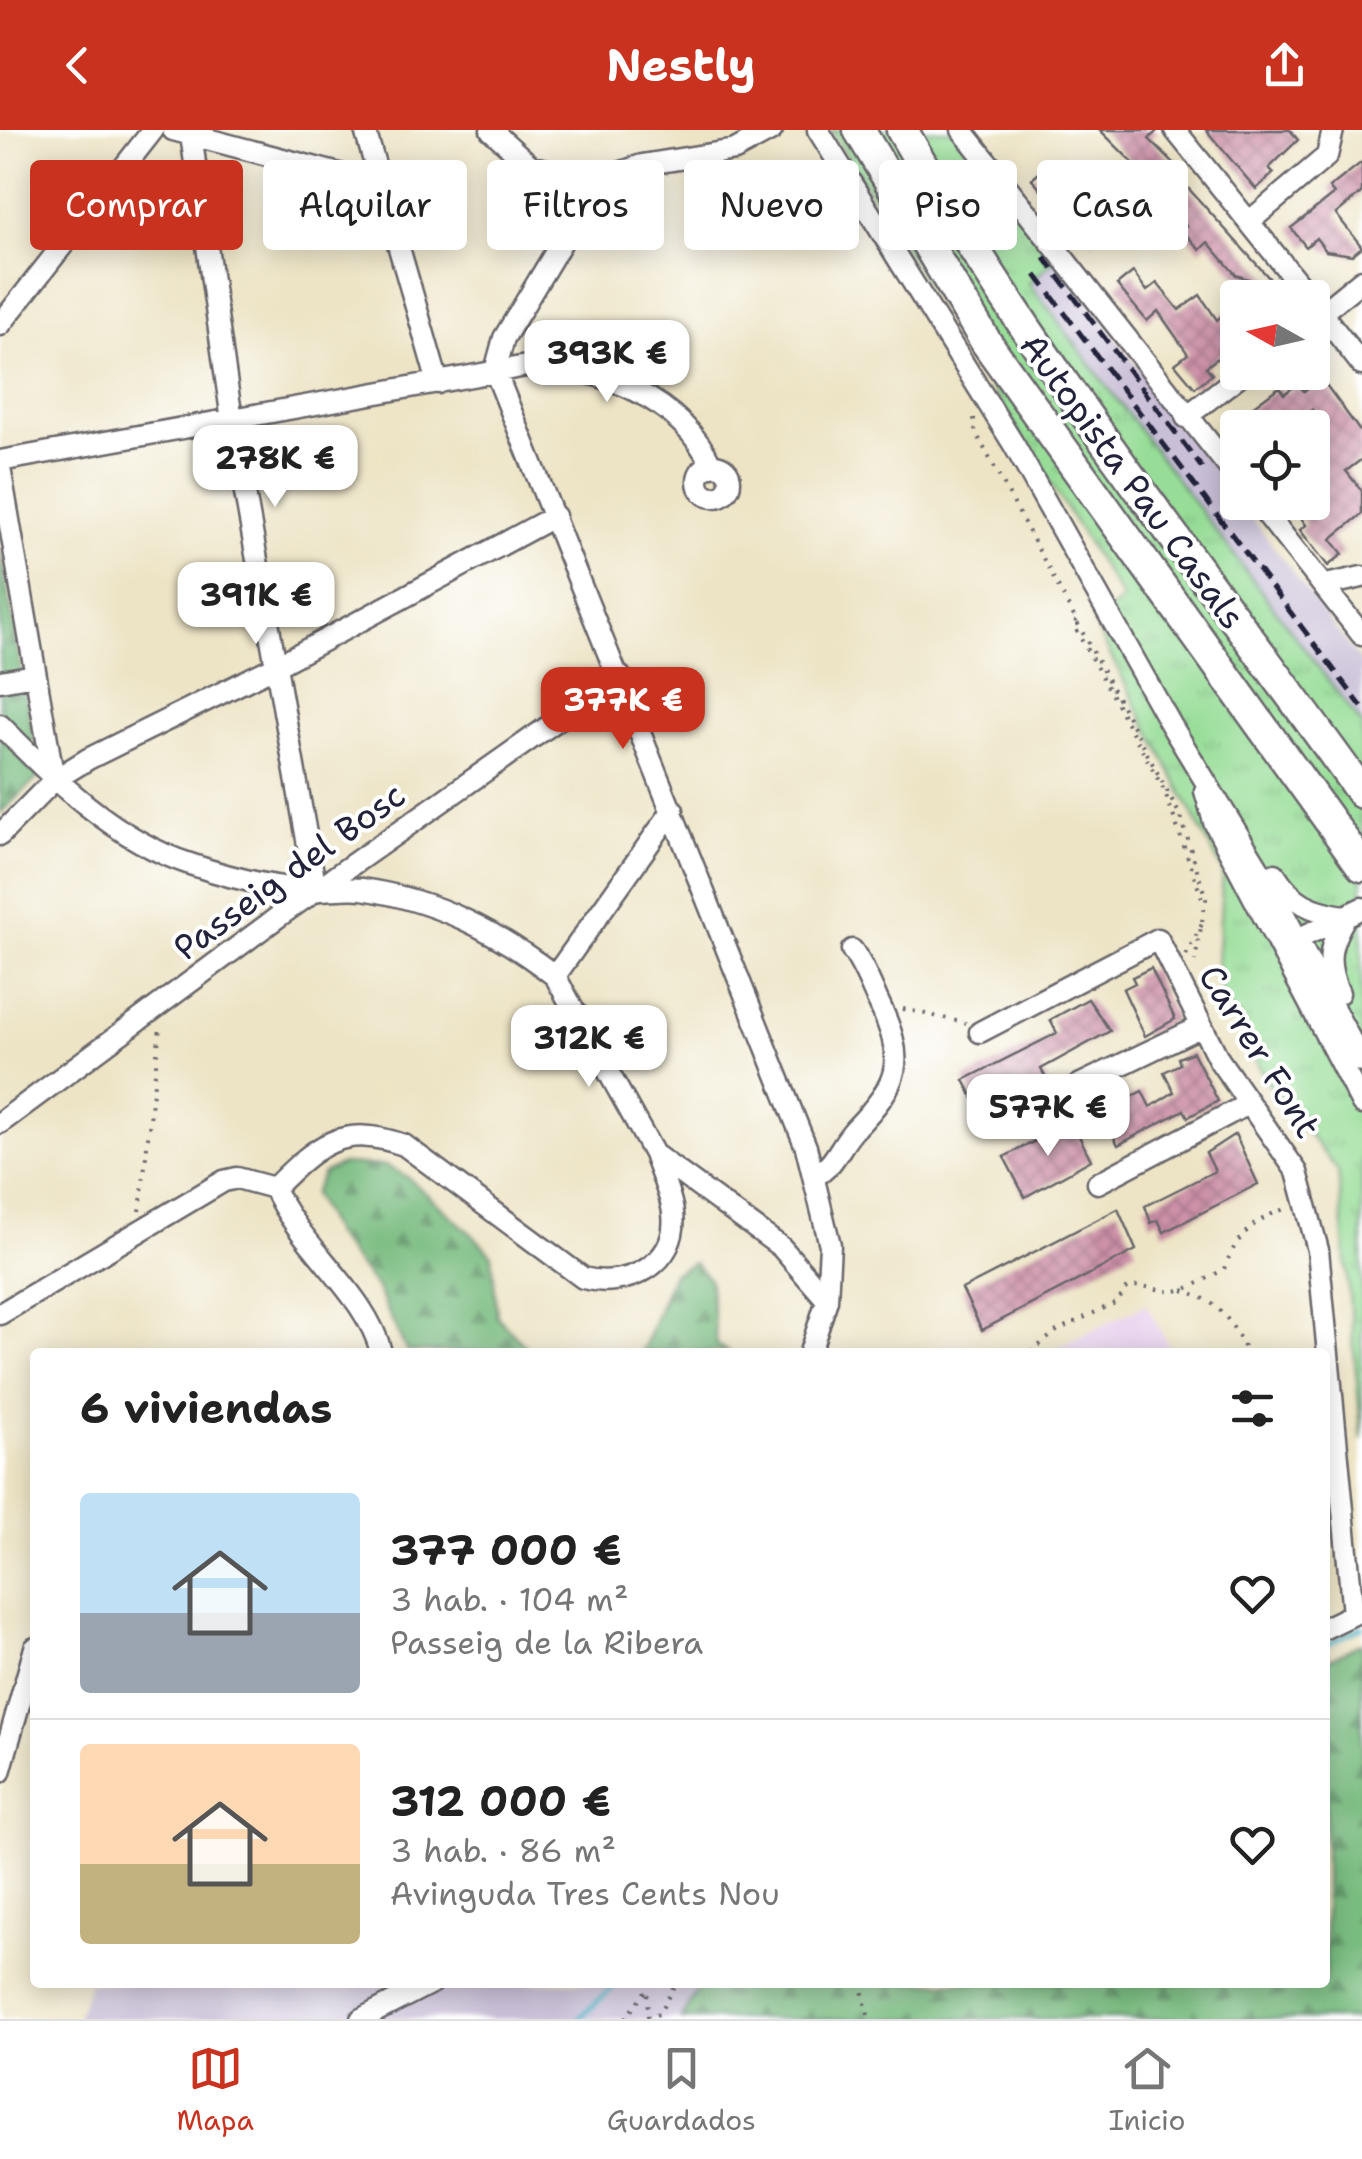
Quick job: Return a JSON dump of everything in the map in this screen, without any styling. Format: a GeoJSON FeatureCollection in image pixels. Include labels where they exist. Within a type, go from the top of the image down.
{"type":"FeatureCollection","features":[{"type":"Feature","properties":{"kind":"highway","name":"Autopista Pau Casals"},"geometry":{"type":"LineString","coordinates":[[859,130],[986,342],[1362,866]]}},
{"type":"Feature","properties":{"kind":"highway","name":"Autopista Pau Casals"},"geometry":{"type":"LineString","coordinates":[[902,130],[984,268],[1052,371],[1362,792]]}},
{"type":"Feature","properties":{"kind":"street"},"geometry":{"type":"LineString","coordinates":[[0,326],[153,130]]}},
{"type":"Feature","properties":{"kind":"street"},"geometry":{"type":"LineString","coordinates":[[365,130],[373,160]]}},
{"type":"Feature","properties":{"kind":"street"},"geometry":{"type":"LineString","coordinates":[[491,130],[523,160]]}},
{"type":"Feature","properties":{"kind":"street"},"geometry":{"type":"LineString","coordinates":[[664,161],[735,150],[772,130]]}},
{"type":"Feature","properties":{"kind":"street"},"geometry":{"type":"LineString","coordinates":[[818,130],[1014,445],[1198,770],[1230,817],[1296,902],[1316,912],[1354,912]]}},
{"type":"Feature","properties":{"kind":"street"},"geometry":{"type":"LineString","coordinates":[[962,130],[1220,457]]}},
{"type":"Feature","properties":{"kind":"street"},"geometry":{"type":"LineString","coordinates":[[1176,130],[1293,280]]}},
{"type":"Feature","properties":{"kind":"street"},"geometry":{"type":"LineString","coordinates":[[1250,221],[1327,156],[1333,130]]}},
{"type":"Feature","properties":{"kind":"street"},"geometry":{"type":"LineString","coordinates":[[285,160],[182,132],[316,890]]}},
{"type":"Feature","properties":{"kind":"street"},"geometry":{"type":"LineString","coordinates":[[399,250],[438,383]]}},
{"type":"Feature","properties":{"kind":"street"},"geometry":{"type":"LineString","coordinates":[[557,250],[504,338],[495,371],[674,810],[814,1177],[830,1244],[827,1300],[811,1348]]}},
{"type":"Feature","properties":{"kind":"street"},"geometry":{"type":"LineString","coordinates":[[1330,299],[1362,280]]}},
{"type":"Feature","properties":{"kind":"street"},"geometry":{"type":"LineString","coordinates":[[1330,327],[1362,365]]}},
{"type":"Feature","properties":{"kind":"street"},"geometry":{"type":"LineString","coordinates":[[0,461],[532,365],[572,367],[608,377],[685,424],[712,466]]}},
{"type":"Feature","properties":{"kind":"street"},"geometry":{"type":"LineString","coordinates":[[1186,416],[1220,390]]}},
{"type":"Feature","properties":{"kind":"street"},"geometry":{"type":"LineString","coordinates":[[0,468],[54,780]]}},
{"type":"Feature","properties":{"kind":"street"},"geometry":{"type":"LineString","coordinates":[[0,835],[54,780],[555,516]]}},
{"type":"Feature","properties":{"kind":"street"},"geometry":{"type":"LineString","coordinates":[[1272,520],[1362,635]]}},
{"type":"Feature","properties":{"kind":"street"},"geometry":{"type":"LineString","coordinates":[[1326,585],[1362,577]]}},
{"type":"Feature","properties":{"kind":"street"},"geometry":{"type":"LineString","coordinates":[[0,681],[36,674]]}},
{"type":"Feature","properties":{"kind":"street","name":"Passeig del Bosc"},"geometry":{"type":"LineString","coordinates":[[0,1123],[316,890],[620,676]]}},
{"type":"Feature","properties":{"kind":"street"},"geometry":{"type":"LineString","coordinates":[[0,725],[54,780],[128,833],[185,863],[270,885],[368,890],[478,923],[555,976],[654,1154],[670,1199],[673,1232],[651,1267],[617,1283],[583,1278],[404,1146],[380,1137],[338,1138],[317,1148],[274,1188]]}},
{"type":"Feature","properties":{"kind":"street"},"geometry":{"type":"LineString","coordinates":[[1198,770],[1214,822],[1359,1098]]}},
{"type":"Feature","properties":{"kind":"street"},"geometry":{"type":"LineString","coordinates":[[555,976],[674,810]]}},
{"type":"Feature","properties":{"kind":"street"},"geometry":{"type":"LineString","coordinates":[[1230,817],[1362,1062]]}},
{"type":"Feature","properties":{"kind":"street"},"geometry":{"type":"LineString","coordinates":[[1354,912],[1302,938],[1296,961],[1327,1020],[1359,1098]]}},
{"type":"Feature","properties":{"kind":"street"},"geometry":{"type":"LineString","coordinates":[[1354,912],[1332,940],[1328,958],[1362,1047]]}},
{"type":"Feature","properties":{"kind":"street","name":"Carrer Font"},"geometry":{"type":"LineString","coordinates":[[980,1032],[1158,938],[1202,1026],[1248,1104],[1268,1124],[1297,1172],[1318,1250],[1329,1348]]}},
{"type":"Feature","properties":{"kind":"street"},"geometry":{"type":"LineString","coordinates":[[814,1177],[831,1167],[850,1134],[877,1108],[889,1088],[896,1058],[894,1030],[852,950]]}},
{"type":"Feature","properties":{"kind":"street"},"geometry":{"type":"LineString","coordinates":[[1079,1085],[1202,1026]]}},
{"type":"Feature","properties":{"kind":"street"},"geometry":{"type":"LineString","coordinates":[[1098,1183],[1248,1104]]}},
{"type":"Feature","properties":{"kind":"street"},"geometry":{"type":"LineString","coordinates":[[654,1154],[781,1247],[827,1300]]}},
{"type":"Feature","properties":{"kind":"street"},"geometry":{"type":"LineString","coordinates":[[0,1314],[224,1182],[237,1178],[274,1188],[313,1250],[376,1332],[380,1348]]}},
{"type":"Feature","properties":{"kind":"street","name":"Carrer Font"},"geometry":{"type":"LineString","coordinates":[[1330,1361],[1357,1612]]}},
{"type":"Feature","properties":{"kind":"street"},"geometry":{"type":"LineString","coordinates":[[1330,1626],[1357,1612]]}},
{"type":"Feature","properties":{"kind":"street"},"geometry":{"type":"LineString","coordinates":[[0,1772],[30,1666]]}},
{"type":"Feature","properties":{"kind":"street"},"geometry":{"type":"LineString","coordinates":[[362,2019],[421,1988]]}},
{"type":"Feature","properties":{"kind":"path"},"geometry":{"type":"LineString","coordinates":[[973,411],[975,431],[1167,784],[1201,870],[1206,899],[1196,961]]}},
{"type":"Feature","properties":{"kind":"path"},"geometry":{"type":"LineString","coordinates":[[1076,620],[1075,628],[1165,792],[1204,900],[1192,948],[1172,968]]}},
{"type":"Feature","properties":{"kind":"path"},"geometry":{"type":"LineString","coordinates":[[137,1232],[163,1002]]}},
{"type":"Feature","properties":{"kind":"path"},"geometry":{"type":"LineString","coordinates":[[901,1009],[923,1012],[946,1022],[970,1023],[980,1032]]}},
{"type":"Feature","properties":{"kind":"path"},"geometry":{"type":"LineString","coordinates":[[1183,1290],[1224,1269],[1233,1244],[1250,1224],[1306,1201]]}},
{"type":"Feature","properties":{"kind":"path"},"geometry":{"type":"LineString","coordinates":[[1036,1348],[1058,1330],[1117,1302],[1128,1288],[1148,1284],[1162,1291],[1183,1290],[1209,1298],[1230,1317],[1245,1348]]}},
{"type":"Feature","properties":{"kind":"path"},"geometry":{"type":"LineString","coordinates":[[625,2019],[643,1990],[647,1989],[648,2017],[659,2014],[673,1988]]}},
{"type":"Feature","properties":{"kind":"path"},"geometry":{"type":"LineString","coordinates":[[861,1988],[869,2019]]}},
{"type":"Feature","properties":{"kind":"shaded area"},"geometry":{"type":"Polygon","coordinates":[[[1056,258],[1220,476],[1220,520],[1253,520],[1362,664],[1362,725],[1029,283],[1056,258]]]}},
{"type":"Feature","properties":{"kind":"shaded area"},"geometry":{"type":"Polygon","coordinates":[[[1146,1304],[1170,1348],[1057,1348],[1146,1304]]]}},
{"type":"Feature","properties":{"kind":"shaded area"},"geometry":{"type":"Polygon","coordinates":[[[87,1988],[698,1988],[681,2019],[77,2019],[87,1988]]]}},
{"type":"Feature","properties":{"kind":"green space"},"geometry":{"type":"Polygon","coordinates":[[[831,130],[954,130],[978,160],[879,160],[879,207],[859,175],[859,160],[850,160],[831,130]]]}},
{"type":"Feature","properties":{"kind":"green space"},"geometry":{"type":"Polygon","coordinates":[[[1017,209],[1037,234],[1037,250],[1050,250],[1056,258],[1029,283],[1362,725],[1362,1440],[1338,1171],[1266,1080],[1216,981],[1223,872],[1094,623],[1123,600],[906,250],[1017,250],[1017,209]]]}},
{"type":"Feature","properties":{"kind":"green space"},"geometry":{"type":"Polygon","coordinates":[[[0,547],[40,776],[0,813],[0,547]]]}},
{"type":"Feature","properties":{"kind":"green space"},"geometry":{"type":"Polygon","coordinates":[[[342,1164],[386,1166],[406,1176],[492,1255],[497,1317],[528,1348],[405,1348],[376,1287],[334,1235],[313,1194],[323,1173],[342,1164]]]}},
{"type":"Feature","properties":{"kind":"green space"},"geometry":{"type":"Polygon","coordinates":[[[694,1263],[709,1279],[717,1345],[722,1348],[644,1348],[673,1273],[694,1263]]]}},
{"type":"Feature","properties":{"kind":"green space"},"geometry":{"type":"Polygon","coordinates":[[[1362,1643],[1362,2019],[681,2019],[698,1988],[1330,1988],[1330,1659],[1362,1643]]]}},
{"type":"Feature","properties":{"kind":"building"},"geometry":{"type":"Polygon","coordinates":[[[1100,130],[1158,130],[1149,139],[1170,160],[1130,160],[1100,130]]]}},
{"type":"Feature","properties":{"kind":"building"},"geometry":{"type":"Polygon","coordinates":[[[1206,130],[1290,130],[1298,140],[1269,168],[1274,173],[1256,189],[1206,130]]]}},
{"type":"Feature","properties":{"kind":"building"},"geometry":{"type":"Polygon","coordinates":[[[1362,162],[1362,192],[1336,214],[1362,247],[1352,255],[1326,251],[1316,238],[1306,247],[1291,228],[1334,194],[1329,188],[1362,162]]]}},
{"type":"Feature","properties":{"kind":"building"},"geometry":{"type":"Polygon","coordinates":[[[1188,188],[1271,280],[1236,275],[1208,242],[1200,250],[1188,237],[1188,188]]]}},
{"type":"Feature","properties":{"kind":"building"},"geometry":{"type":"Polygon","coordinates":[[[1133,272],[1147,291],[1157,283],[1179,310],[1200,295],[1217,320],[1220,317],[1220,356],[1206,367],[1212,374],[1195,388],[1175,364],[1188,354],[1158,311],[1147,321],[1117,285],[1133,272]]]}},
{"type":"Feature","properties":{"kind":"building"},"geometry":{"type":"Polygon","coordinates":[[[1275,390],[1284,394],[1290,390],[1330,390],[1362,434],[1362,459],[1346,471],[1362,491],[1362,514],[1331,539],[1343,554],[1328,566],[1300,530],[1306,525],[1302,520],[1330,520],[1330,410],[1248,410],[1275,390]]]}},
{"type":"Feature","properties":{"kind":"building"},"geometry":{"type":"Polygon","coordinates":[[[1151,968],[1175,1019],[1145,1036],[1123,989],[1135,983],[1132,977],[1151,968]]]}},
{"type":"Feature","properties":{"kind":"building"},"geometry":{"type":"Polygon","coordinates":[[[1088,999],[1110,1031],[1041,1069],[1048,1082],[983,1116],[964,1080],[1057,1033],[1050,1020],[1088,999]]]}},
{"type":"Feature","properties":{"kind":"building"},"geometry":{"type":"Polygon","coordinates":[[[1193,1052],[1218,1101],[1188,1117],[1184,1110],[1118,1145],[1102,1113],[1142,1091],[1150,1107],[1174,1092],[1164,1072],[1180,1064],[1178,1058],[1193,1052]]]}},
{"type":"Feature","properties":{"kind":"building"},"geometry":{"type":"Polygon","coordinates":[[[1072,1122],[1091,1160],[1025,1197],[1004,1157],[1072,1122]]]}},
{"type":"Feature","properties":{"kind":"building"},"geometry":{"type":"Polygon","coordinates":[[[1235,1134],[1258,1184],[1164,1232],[1158,1220],[1151,1223],[1145,1206],[1215,1171],[1206,1153],[1235,1134]]]}},
{"type":"Feature","properties":{"kind":"building"},"geometry":{"type":"Polygon","coordinates":[[[1118,1209],[1136,1250],[982,1330],[962,1289],[1118,1209]]]}},
{"type":"Feature","properties":{"kind":"waterway"},"geometry":{"type":"LineString","coordinates":[[1330,1643],[1362,1627]]}},
{"type":"Feature","properties":{"kind":"waterway"},"geometry":{"type":"LineString","coordinates":[[579,2019],[612,1988]]}},
{"type":"Feature","properties":{"kind":"railway"},"geometry":{"type":"LineString","coordinates":[[1044,257],[1202,468]]}},
{"type":"Feature","properties":{"kind":"railway"},"geometry":{"type":"LineString","coordinates":[[1036,275],[1362,707]]}}]}
